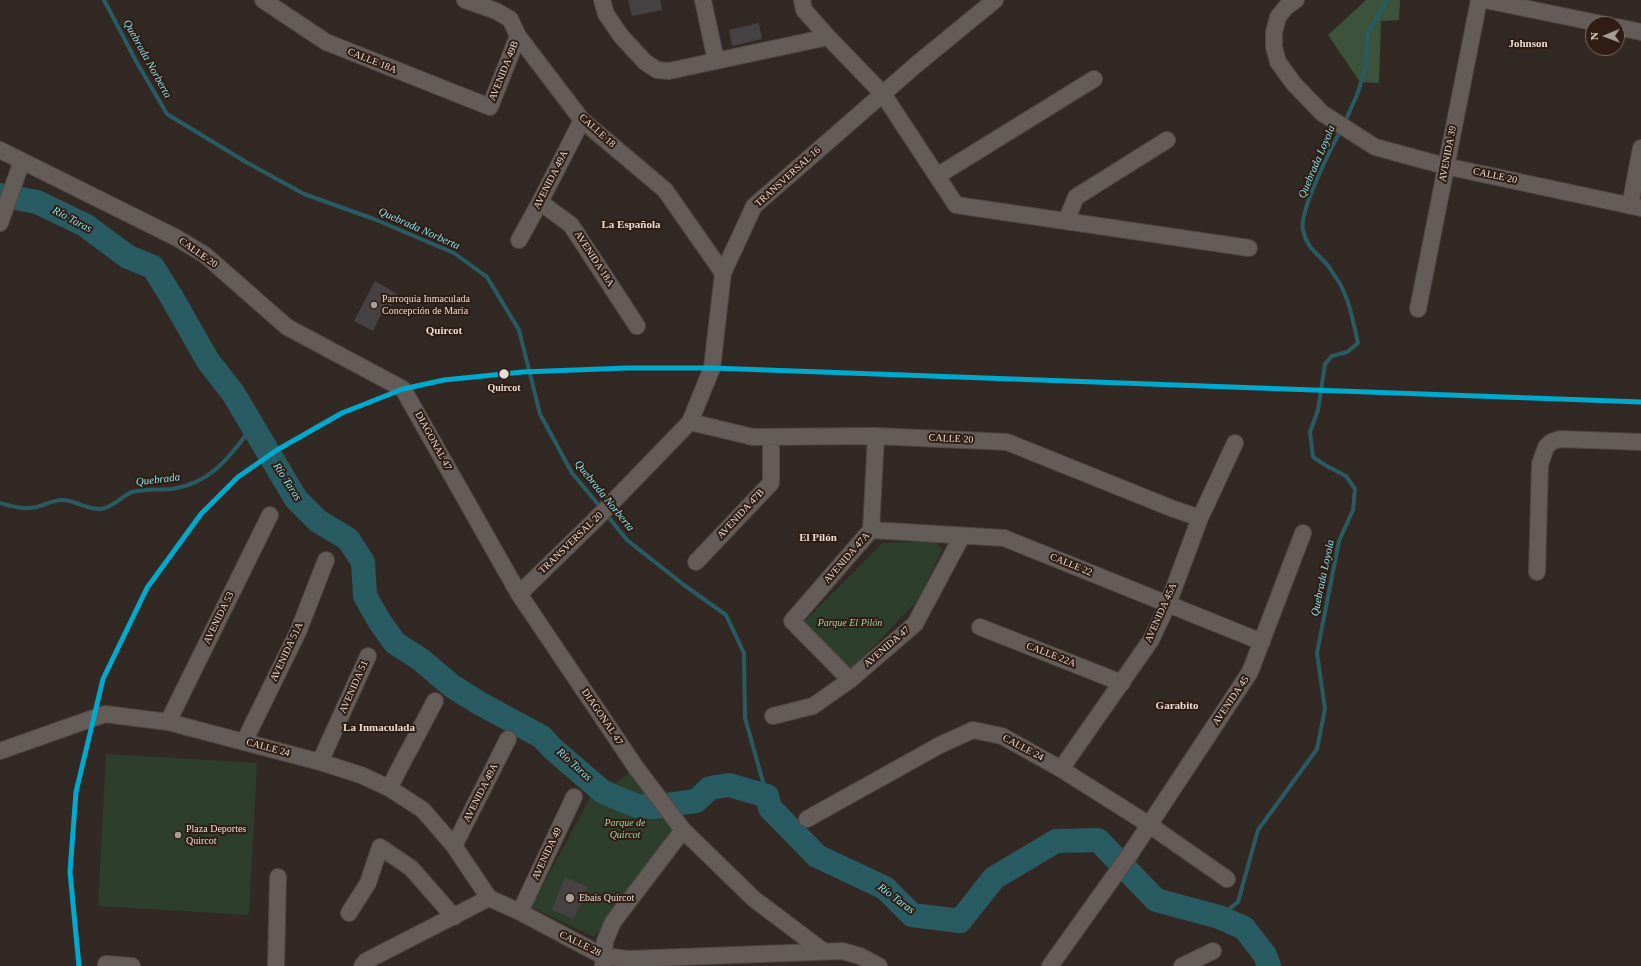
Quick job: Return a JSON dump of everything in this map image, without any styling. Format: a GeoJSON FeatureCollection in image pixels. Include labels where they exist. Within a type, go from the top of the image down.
{"type":"FeatureCollection","features":[{"type":"Feature","properties":{"kind":"street","name":"CALLE 18A"},"geometry":{"type":"LineString","coordinates":[[263,0],[326,42],[490,107]]}},
{"type":"Feature","properties":{"kind":"street","name":"CALLE 18"},"geometry":{"type":"LineString","coordinates":[[465,0],[496,11],[510,19],[518,36],[582,120],[666,190],[723,273]]}},
{"type":"Feature","properties":{"kind":"street"},"geometry":{"type":"LineString","coordinates":[[602,0],[606,14],[621,36],[644,62],[657,70],[669,71],[828,37]]}},
{"type":"Feature","properties":{"kind":"street"},"geometry":{"type":"LineString","coordinates":[[703,0],[716,61]]}},
{"type":"Feature","properties":{"kind":"street"},"geometry":{"type":"LineString","coordinates":[[802,0],[804,10],[883,94],[956,205],[1249,248]]}},
{"type":"Feature","properties":{"kind":"street","name":"TRANSVERSAL 16"},"geometry":{"type":"LineString","coordinates":[[690,422],[712,368],[723,273],[754,206],[883,94],[995,0]]}},
{"type":"Feature","properties":{"kind":"street","name":"CALLE 20"},"geometry":{"type":"LineString","coordinates":[[1296,0],[1286,7],[1278,17],[1274,32],[1274,47],[1278,62],[1294,84],[1322,113],[1353,134],[1375,147],[1445,166],[1636,207]]}},
{"type":"Feature","properties":{"kind":"street","name":"AVENIDA 39"},"geometry":{"type":"LineString","coordinates":[[1418,309],[1445,166],[1479,0]]}},
{"type":"Feature","properties":{"kind":"street"},"geometry":{"type":"LineString","coordinates":[[1485,0],[1585,21]]}},
{"type":"Feature","properties":{"kind":"street"},"geometry":{"type":"LineString","coordinates":[[1625,29],[1641,32]]}},
{"type":"Feature","properties":{"kind":"street","name":"AVENIDA 49B"},"geometry":{"type":"LineString","coordinates":[[490,107],[518,36]]}},
{"type":"Feature","properties":{"kind":"street"},"geometry":{"type":"LineString","coordinates":[[937,176],[1094,79]]}},
{"type":"Feature","properties":{"kind":"street","name":"AVENIDA 49A"},"geometry":{"type":"LineString","coordinates":[[519,240],[582,120]]}},
{"type":"Feature","properties":{"kind":"street"},"geometry":{"type":"LineString","coordinates":[[1066,221],[1076,197],[1167,140]]}},
{"type":"Feature","properties":{"kind":"street"},"geometry":{"type":"LineString","coordinates":[[1636,207],[1641,148]]}},
{"type":"Feature","properties":{"kind":"street","name":"CALLE 20"},"geometry":{"type":"LineString","coordinates":[[0,150],[177,238],[206,255],[287,327],[403,389]]}},
{"type":"Feature","properties":{"kind":"street"},"geometry":{"type":"LineString","coordinates":[[0,222],[22,161]]}},
{"type":"Feature","properties":{"kind":"street","name":"AVENIDA 18A"},"geometry":{"type":"LineString","coordinates":[[540,202],[571,225],[637,326]]}},
{"type":"Feature","properties":{"kind":"street","name":"DIAGONAL 47"},"geometry":{"type":"LineString","coordinates":[[403,389],[518,594],[637,769],[683,830],[754,899],[823,951]]}},
{"type":"Feature","properties":{"kind":"street","name":"CALLE 20"},"geometry":{"type":"LineString","coordinates":[[690,422],[753,437],[876,436],[1007,442],[1171,508],[1200,518]]}},
{"type":"Feature","properties":{"kind":"street","name":"TRANSVERSAL 20"},"geometry":{"type":"LineString","coordinates":[[518,594],[597,518],[690,422]]}},
{"type":"Feature","properties":{"kind":"street","name":"AVENIDA 47B"},"geometry":{"type":"LineString","coordinates":[[696,562],[771,483],[771,436]]}},
{"type":"Feature","properties":{"kind":"street","name":"AVENIDA 47A"},"geometry":{"type":"LineString","coordinates":[[850,680],[792,621],[871,530],[876,436]]}},
{"type":"Feature","properties":{"kind":"street"},"geometry":{"type":"LineString","coordinates":[[1537,572],[1540,464],[1546,447],[1551,442],[1560,439],[1641,442]]}},
{"type":"Feature","properties":{"kind":"street","name":"AVENIDA 45A"},"geometry":{"type":"LineString","coordinates":[[1061,769],[1151,640],[1168,604],[1200,518],[1235,443]]}},
{"type":"Feature","properties":{"kind":"street","name":"AVENIDA 53"},"geometry":{"type":"LineString","coordinates":[[168,722],[270,515]]}},
{"type":"Feature","properties":{"kind":"street","name":"CALLE 22"},"geometry":{"type":"LineString","coordinates":[[871,530],[1004,538],[1262,642]]}},
{"type":"Feature","properties":{"kind":"street","name":"AVENIDA 45"},"geometry":{"type":"LineString","coordinates":[[1050,966],[1130,854],[1148,824],[1250,672],[1303,533]]}},
{"type":"Feature","properties":{"kind":"street","name":"AVENIDA 47"},"geometry":{"type":"LineString","coordinates":[[773,716],[813,706],[850,680],[915,624],[962,536]]}},
{"type":"Feature","properties":{"kind":"street","name":"AVENIDA 51A"},"geometry":{"type":"LineString","coordinates":[[244,742],[298,632],[326,560]]}},
{"type":"Feature","properties":{"kind":"street","name":"CALLE 22A"},"geometry":{"type":"LineString","coordinates":[[980,627],[1122,683]]}},
{"type":"Feature","properties":{"kind":"street","name":"AVENIDA 51"},"geometry":{"type":"LineString","coordinates":[[320,762],[368,656]]}},
{"type":"Feature","properties":{"kind":"street"},"geometry":{"type":"LineString","coordinates":[[389,788],[435,701]]}},
{"type":"Feature","properties":{"kind":"street","name":"CALLE 24"},"geometry":{"type":"LineString","coordinates":[[0,752],[105,714],[168,722],[320,762],[361,775],[389,788],[423,810],[454,846],[489,898]]}},
{"type":"Feature","properties":{"kind":"street","name":"CALLE 24"},"geometry":{"type":"LineString","coordinates":[[807,819],[940,745],[973,730],[1002,736],[1061,769],[1148,824],[1227,879]]}},
{"type":"Feature","properties":{"kind":"street","name":"AVENIDA 49A"},"geometry":{"type":"LineString","coordinates":[[454,846],[508,739]]}},
{"type":"Feature","properties":{"kind":"street","name":"AVENIDA 49"},"geometry":{"type":"LineString","coordinates":[[520,912],[574,797]]}},
{"type":"Feature","properties":{"kind":"street"},"geometry":{"type":"LineString","coordinates":[[603,961],[605,941],[613,922],[683,830]]}},
{"type":"Feature","properties":{"kind":"street"},"geometry":{"type":"LineString","coordinates":[[349,913],[368,883],[380,847],[412,868],[454,917]]}},
{"type":"Feature","properties":{"kind":"street"},"geometry":{"type":"LineString","coordinates":[[276,966],[278,877]]}},
{"type":"Feature","properties":{"kind":"street"},"geometry":{"type":"LineString","coordinates":[[362,966],[366,961],[489,898]]}},
{"type":"Feature","properties":{"kind":"street","name":"CALLE 28"},"geometry":{"type":"LineString","coordinates":[[489,898],[520,912],[584,947],[603,961],[823,951]]}},
{"type":"Feature","properties":{"kind":"street"},"geometry":{"type":"LineString","coordinates":[[823,951],[842,951],[860,956],[879,966]]}},
{"type":"Feature","properties":{"kind":"street"},"geometry":{"type":"LineString","coordinates":[[1182,966],[1213,951]]}},
{"type":"Feature","properties":{"kind":"street"},"geometry":{"type":"LineString","coordinates":[[106,964],[132,966]]}},
{"type":"Feature","properties":{"kind":"green space"},"geometry":{"type":"Polygon","coordinates":[[[1366,0],[1400,0],[1399,20],[1381,21],[1379,83],[1360,82],[1328,35],[1366,0]]]}},
{"type":"Feature","properties":{"kind":"green space","name":"Parque El Pilón"},"geometry":{"type":"Polygon","coordinates":[[[935,541],[942,550],[919,599],[850,671],[803,623],[883,543],[935,541]]]}},
{"type":"Feature","properties":{"kind":"green space","name":"Plaza Deportes Quircot"},"geometry":{"type":"Polygon","coordinates":[[[106,754],[257,763],[249,915],[98,906],[106,754]]]}},
{"type":"Feature","properties":{"kind":"green space","name":"Parque de Quircot"},"geometry":{"type":"Polygon","coordinates":[[[630,772],[683,830],[594,937],[531,908],[601,777],[616,783],[630,772]]]}},
{"type":"Feature","properties":{"kind":"building"},"geometry":{"type":"Polygon","coordinates":[[[628,0],[660,0],[662,10],[632,16],[628,0]]]}},
{"type":"Feature","properties":{"kind":"building"},"geometry":{"type":"Polygon","coordinates":[[[759,23],[762,39],[732,46],[729,30],[759,23]]]}},
{"type":"Feature","properties":{"kind":"building","name":"Parroquia Inmaculada Concepción de María"},"geometry":{"type":"Polygon","coordinates":[[[375,281],[397,294],[391,306],[386,304],[373,331],[354,321],[375,281]]]}},
{"type":"Feature","properties":{"kind":"building","name":"Ebais Quircot"},"geometry":{"type":"Polygon","coordinates":[[[565,877],[588,887],[574,919],[552,910],[565,877]]]}},
{"type":"Feature","properties":{"kind":"waterway","name":"Quebrada Norberta"},"geometry":{"type":"LineString","coordinates":[[104,0],[136,61],[167,114],[246,162],[304,194],[374,219],[454,253],[487,277],[519,330],[540,414],[572,473],[602,509]]}},
{"type":"Feature","properties":{"kind":"waterway","name":"Quebrada Loyola"},"geometry":{"type":"LineString","coordinates":[[1344,124],[1357,95],[1366,67],[1368,33],[1387,0]]}},
{"type":"Feature","properties":{"kind":"waterway","name":"Quebrada Loyola"},"geometry":{"type":"LineString","coordinates":[[1219,917],[1238,902],[1258,830],[1317,749],[1325,709],[1317,653],[1339,541],[1353,510],[1355,489],[1346,476],[1313,457],[1310,432],[1318,410],[1325,364],[1332,356],[1347,352],[1358,343],[1351,312],[1343,289],[1329,267],[1307,242],[1303,230],[1303,221],[1317,180],[1341,130]]}},
{"type":"Feature","properties":{"kind":"waterway","name":"Río Taras"},"geometry":{"type":"LineString","coordinates":[[0,195],[37,202],[85,225],[128,257],[153,267],[208,361],[233,393],[296,499],[318,521],[348,539],[363,562],[365,596],[380,622],[395,643],[420,659],[452,686],[479,703],[542,737],[553,749],[603,792],[637,806],[652,807],[696,801],[710,788],[729,785],[767,796],[770,808],[817,856],[885,888],[912,915],[960,921],[994,878],[1056,841],[1098,840],[1156,900],[1219,917],[1244,928],[1265,955],[1269,966]]}},
{"type":"Feature","properties":{"kind":"waterway","name":"Quebrada"},"geometry":{"type":"LineString","coordinates":[[0,503],[27,508],[36,507],[55,501],[67,500],[91,508],[101,509],[109,507],[132,492],[172,489],[186,486],[209,474],[228,458],[253,426]]}},
{"type":"Feature","properties":{"kind":"waterway","name":"Quebrada Norberta"},"geometry":{"type":"LineString","coordinates":[[606,514],[627,540],[684,585],[726,615],[744,653],[745,718],[767,796]]}},
{"type":"Feature","properties":{"kind":"transit line"},"geometry":{"type":"LineString","coordinates":[[79,966],[70,872],[76,792],[103,679],[147,588],[201,514],[238,477],[277,450],[342,413],[403,389],[444,380],[523,372],[627,368],[712,368],[1641,402]]}},
{"type":"Feature","properties":{"kind":"place","name":"Parroquia Inmaculada Concepción de María"},"geometry":{"type":"Point","coordinates":[374,305]}},
{"type":"Feature","properties":{"kind":"place","name":"Quircot"},"geometry":{"type":"Point","coordinates":[504,374]}},
{"type":"Feature","properties":{"kind":"place","name":"Plaza Deportes Quircot"},"geometry":{"type":"Point","coordinates":[178,835]}},
{"type":"Feature","properties":{"kind":"place","name":"Ebais Quircot"},"geometry":{"type":"Point","coordinates":[570,898]}},
{"type":"Feature","properties":{"kind":"district","name":"Johnson"},"geometry":{"type":"Point","coordinates":[1528,44]}},
{"type":"Feature","properties":{"kind":"district","name":"La Española"},"geometry":{"type":"Point","coordinates":[631,225]}},
{"type":"Feature","properties":{"kind":"district","name":"Quircot"},"geometry":{"type":"Point","coordinates":[444,331]}},
{"type":"Feature","properties":{"kind":"district","name":"El Pilón"},"geometry":{"type":"Point","coordinates":[818,538]}},
{"type":"Feature","properties":{"kind":"district","name":"Garabito"},"geometry":{"type":"Point","coordinates":[1177,706]}},
{"type":"Feature","properties":{"kind":"district","name":"La Inmaculada"},"geometry":{"type":"Point","coordinates":[379,728]}}]}
